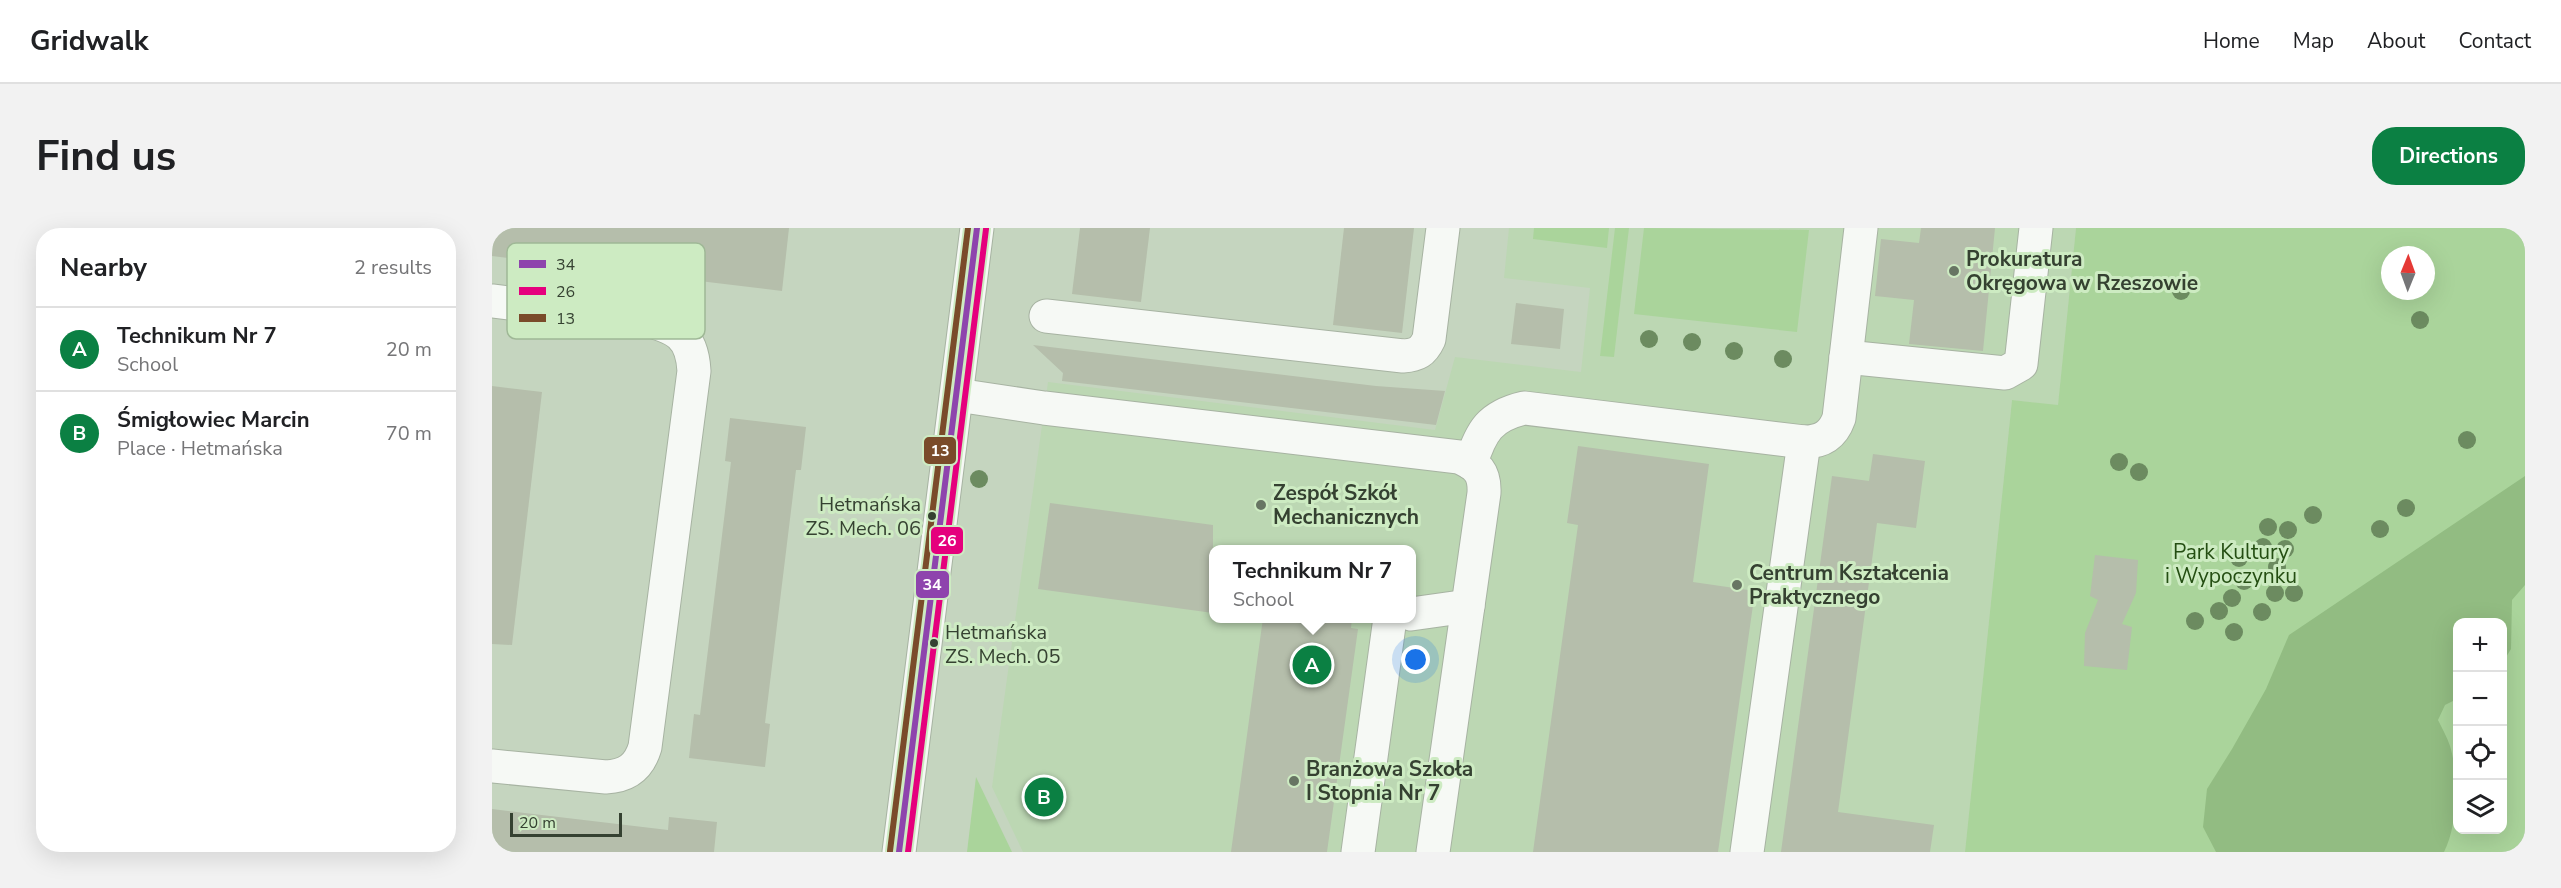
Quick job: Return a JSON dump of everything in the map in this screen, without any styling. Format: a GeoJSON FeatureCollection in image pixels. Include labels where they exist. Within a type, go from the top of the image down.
{"type":"FeatureCollection","features":[{"type":"Feature","properties":{"kind":"street"},"geometry":{"type":"LineString","coordinates":[[899,852],[977,228]]}},
{"type":"Feature","properties":{"kind":"street"},"geometry":{"type":"LineString","coordinates":[[1046,316],[1403,356],[1416,355],[1424,349],[1429,339],[1443,228]]}},
{"type":"Feature","properties":{"kind":"street"},"geometry":{"type":"LineString","coordinates":[[1471,463],[1486,428],[1503,414],[1524,408],[1804,442],[1826,438],[1835,429],[1839,418],[1861,228]]}},
{"type":"Feature","properties":{"kind":"street"},"geometry":{"type":"LineString","coordinates":[[1846,357],[2005,373],[2021,364],[2036,228]]}},
{"type":"Feature","properties":{"kind":"street"},"geometry":{"type":"LineString","coordinates":[[492,301],[507,303]]}},
{"type":"Feature","properties":{"kind":"street"},"geometry":{"type":"LineString","coordinates":[[492,766],[618,777],[627,773],[639,762],[645,747],[694,371],[693,357],[685,339]]}},
{"type":"Feature","properties":{"kind":"street"},"geometry":{"type":"LineString","coordinates":[[957,395],[1459,458],[1480,470],[1485,480],[1485,493],[1433,852]]}},
{"type":"Feature","properties":{"kind":"street"},"geometry":{"type":"LineString","coordinates":[[1747,852],[1804,442]]}},
{"type":"Feature","properties":{"kind":"street"},"geometry":{"type":"LineString","coordinates":[[1416,613],[1468,606]]}},
{"type":"Feature","properties":{"kind":"street"},"geometry":{"type":"LineString","coordinates":[[1358,852],[1389,623]]}},
{"type":"Feature","properties":{"kind":"shaded area"},"geometry":{"type":"Polygon","coordinates":[[[1509,228],[2076,228],[2058,406],[2012,400],[1965,852],[1023,852],[992,787],[1048,382],[1435,430],[1455,357],[1581,372],[1590,288],[1504,278],[1509,228]]]}},
{"type":"Feature","properties":{"kind":"shaded area"},"geometry":{"type":"Polygon","coordinates":[[[2525,476],[2525,585],[2512,600],[2511,649],[2507,656],[2507,618],[2453,618],[2453,701],[2445,705],[2438,720],[2453,758],[2453,821],[2444,852],[2216,852],[2203,827],[2207,789],[2266,689],[2289,635],[2525,476]]]}},
{"type":"Feature","properties":{"kind":"green space"},"geometry":{"type":"Polygon","coordinates":[[[1534,228],[1609,228],[1607,248],[1533,239],[1534,228]]]}},
{"type":"Feature","properties":{"kind":"green space"},"geometry":{"type":"Polygon","coordinates":[[[1615,228],[1629,228],[1614,357],[1600,356],[1615,228]]]}},
{"type":"Feature","properties":{"kind":"green space"},"geometry":{"type":"Polygon","coordinates":[[[1644,228],[1809,230],[1797,332],[1634,314],[1644,228]]]}},
{"type":"Feature","properties":{"kind":"green space","name":"Park Kultury i Wypoczynku"},"geometry":{"type":"Polygon","coordinates":[[[2076,228],[2525,228],[2525,852],[1965,852],[2012,400],[2058,405],[2076,228]]]}},
{"type":"Feature","properties":{"kind":"green space"},"geometry":{"type":"Polygon","coordinates":[[[976,777],[1012,852],[967,852],[976,777]]]}},
{"type":"Feature","properties":{"kind":"building"},"geometry":{"type":"Polygon","coordinates":[[[494,228],[789,228],[782,291],[705,282],[705,243],[507,243],[507,258],[492,256],[494,228]]]}},
{"type":"Feature","properties":{"kind":"building"},"geometry":{"type":"Polygon","coordinates":[[[1080,228],[1150,228],[1141,302],[1072,294],[1080,228]]]}},
{"type":"Feature","properties":{"kind":"building"},"geometry":{"type":"Polygon","coordinates":[[[1344,228],[1414,228],[1402,333],[1333,325],[1344,228]]]}},
{"type":"Feature","properties":{"kind":"building","name":"Prokuratura Okręgowa w Rzeszowie"},"geometry":{"type":"Polygon","coordinates":[[[1921,228],[1995,228],[1983,351],[1909,344],[1914,300],[1875,296],[1881,239],[1919,243],[1921,228]]]}},
{"type":"Feature","properties":{"kind":"building"},"geometry":{"type":"Polygon","coordinates":[[[1516,303],[1564,309],[1560,349],[1511,344],[1516,303]]]}},
{"type":"Feature","properties":{"kind":"building"},"geometry":{"type":"Polygon","coordinates":[[[1033,345],[1376,386],[1445,391],[1436,425],[1062,381],[1063,373],[1033,345]]]}},
{"type":"Feature","properties":{"kind":"building"},"geometry":{"type":"Polygon","coordinates":[[[492,386],[542,392],[512,645],[492,644],[492,386]]]}},
{"type":"Feature","properties":{"kind":"building"},"geometry":{"type":"Polygon","coordinates":[[[730,418],[806,427],[801,470],[796,470],[765,723],[770,724],[765,767],[689,758],[694,714],[700,715],[731,462],[725,461],[730,418]]]}},
{"type":"Feature","properties":{"kind":"building"},"geometry":{"type":"Polygon","coordinates":[[[1578,446],[1709,464],[1693,582],[1755,591],[1718,852],[1533,852],[1578,525],[1567,523],[1578,446]]]}},
{"type":"Feature","properties":{"kind":"building"},"geometry":{"type":"Polygon","coordinates":[[[1873,454],[1925,461],[1916,528],[1877,523],[1838,812],[1934,825],[1930,852],[1781,852],[1832,476],[1869,481],[1873,454]]]}},
{"type":"Feature","properties":{"kind":"building"},"geometry":{"type":"Polygon","coordinates":[[[1050,503],[1213,525],[1213,545],[1209,545],[1209,612],[1038,589],[1050,503]]]}},
{"type":"Feature","properties":{"kind":"building"},"geometry":{"type":"Polygon","coordinates":[[[2095,555],[2138,560],[2136,593],[2122,624],[2132,627],[2127,670],[2084,666],[2085,633],[2098,600],[2090,596],[2095,555]]]}},
{"type":"Feature","properties":{"kind":"building"},"geometry":{"type":"Polygon","coordinates":[[[1262,623],[1352,623],[1351,628],[1358,629],[1327,852],[1231,852],[1262,623]]]}},
{"type":"Feature","properties":{"kind":"building"},"geometry":{"type":"Polygon","coordinates":[[[492,809],[668,830],[669,817],[717,822],[714,852],[492,852],[492,809]]]}},
{"type":"Feature","properties":{"kind":"transit line","name":"13"},"geometry":{"type":"LineString","coordinates":[[890,851],[968,228]]}},
{"type":"Feature","properties":{"kind":"transit line","name":"34"},"geometry":{"type":"LineString","coordinates":[[899,852],[977,228]]}},
{"type":"Feature","properties":{"kind":"transit line","name":"26"},"geometry":{"type":"LineString","coordinates":[[908,852],[986,229]]}},
{"type":"Feature","properties":{"kind":"place","name":"Prokuratura Okręgowa w Rzeszowie"},"geometry":{"type":"Point","coordinates":[1954,271]}},
{"type":"Feature","properties":{"kind":"place","name":"Zespół Szkół Mechanicznych"},"geometry":{"type":"Point","coordinates":[1261,505]}},
{"type":"Feature","properties":{"kind":"place","name":"Hetmańska ZS. Mech. 06"},"geometry":{"type":"Point","coordinates":[932,516]}},
{"type":"Feature","properties":{"kind":"place","name":"Centrum Kształcenia Praktycznego"},"geometry":{"type":"Point","coordinates":[1737,585]}},
{"type":"Feature","properties":{"kind":"place","name":"Hetmańska ZS. Mech. 05"},"geometry":{"type":"Point","coordinates":[934,643]}},
{"type":"Feature","properties":{"kind":"place","name":"Technikum Nr 7"},"geometry":{"type":"Point","coordinates":[1312,665]}},
{"type":"Feature","properties":{"kind":"place","name":"Branżowa Szkoła I Stopnia Nr 7"},"geometry":{"type":"Point","coordinates":[1294,781]}},
{"type":"Feature","properties":{"kind":"place","name":"Śmigłowiec Marcin"},"geometry":{"type":"Point","coordinates":[1044,797]}}]}
